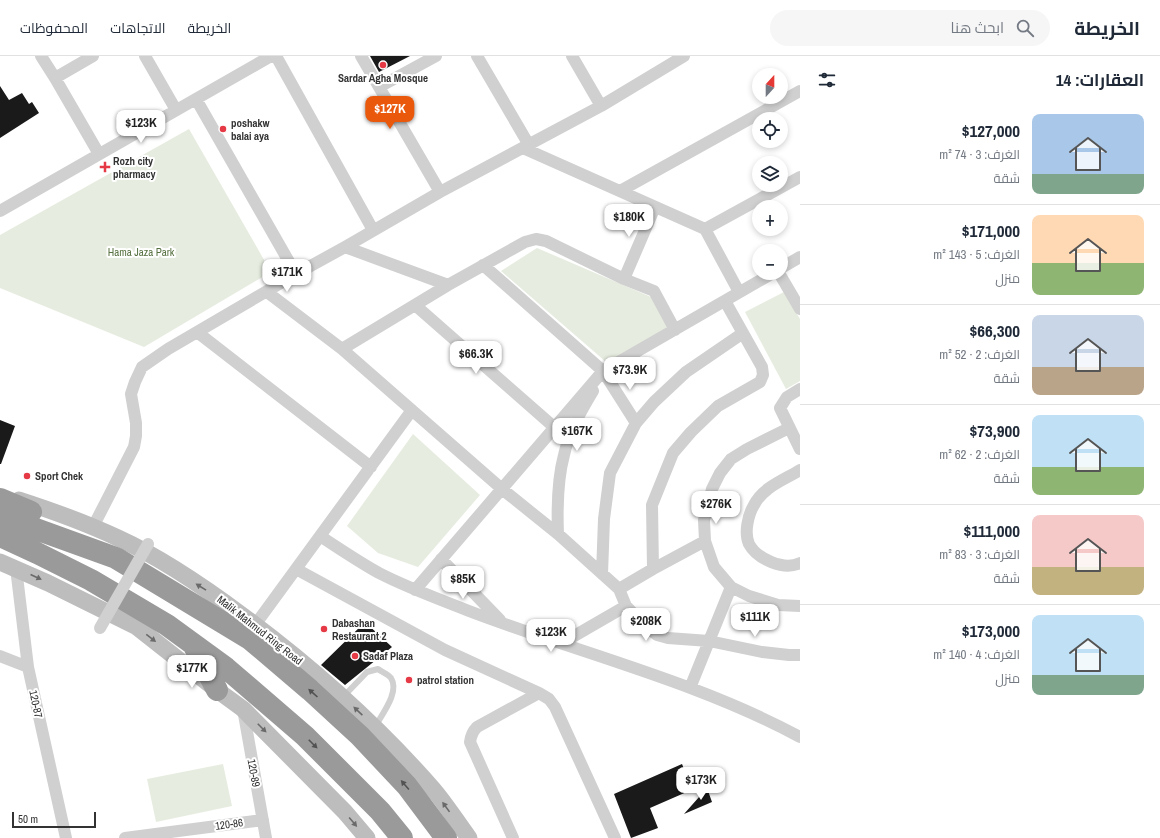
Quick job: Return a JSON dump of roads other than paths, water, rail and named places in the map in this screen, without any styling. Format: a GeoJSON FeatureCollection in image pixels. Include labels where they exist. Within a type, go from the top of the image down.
{"type":"FeatureCollection","features":[{"type":"Feature","properties":{"kind":"highway"},"geometry":{"type":"LineString","coordinates":[[0,499],[67,528],[116,558]]}},
{"type":"Feature","properties":{"kind":"highway","name":"Malik Mahmud Ring Road"},"geometry":{"type":"LineString","coordinates":[[0,516],[116,558],[253,632],[310,690],[360,736],[407,786],[446,838]]}},
{"type":"Feature","properties":{"kind":"highway"},"geometry":{"type":"LineString","coordinates":[[0,536],[37,552],[91,580],[167,625],[226,668],[305,736],[380,812],[402,838]]}},
{"type":"Feature","properties":{"kind":"highway"},"geometry":{"type":"LineString","coordinates":[[0,550],[91,580]]}},
{"type":"Feature","properties":{"kind":"highway"},"geometry":{"type":"LineString","coordinates":[[253,632],[292,654]]}},
{"type":"Feature","properties":{"kind":"highway"},"geometry":{"type":"LineString","coordinates":[[192,643],[217,690]]}},
{"type":"Feature","properties":{"kind":"main road","name":"Malik Mahmud Ring Road"},"geometry":{"type":"LineString","coordinates":[[0,494],[60,514],[120,538],[160,560],[216,596],[253,632]]}},
{"type":"Feature","properties":{"kind":"main road"},"geometry":{"type":"LineString","coordinates":[[0,562],[16,568],[137,627],[243,709],[345,812],[366,838]]}},
{"type":"Feature","properties":{"kind":"main road","name":"Malik Mahmud Ring Road"},"geometry":{"type":"LineString","coordinates":[[292,654],[343,697],[375,727],[434,791],[469,838]]}},
{"type":"Feature","properties":{"kind":"street"},"geometry":{"type":"LineString","coordinates":[[41,56],[99,154]]}},
{"type":"Feature","properties":{"kind":"street"},"geometry":{"type":"LineString","coordinates":[[55,78],[93,56]]}},
{"type":"Feature","properties":{"kind":"street"},"geometry":{"type":"LineString","coordinates":[[145,56],[176,110]]}},
{"type":"Feature","properties":{"kind":"street"},"geometry":{"type":"LineString","coordinates":[[0,211],[271,56]]}},
{"type":"Feature","properties":{"kind":"street"},"geometry":{"type":"LineString","coordinates":[[276,56],[374,230]]}},
{"type":"Feature","properties":{"kind":"street"},"geometry":{"type":"LineString","coordinates":[[361,56],[440,192]]}},
{"type":"Feature","properties":{"kind":"street"},"geometry":{"type":"LineString","coordinates":[[379,87],[436,56]]}},
{"type":"Feature","properties":{"kind":"street"},"geometry":{"type":"LineString","coordinates":[[477,56],[526,146],[620,191],[705,229],[739,292]]}},
{"type":"Feature","properties":{"kind":"street"},"geometry":{"type":"LineString","coordinates":[[572,56],[601,106]]}},
{"type":"Feature","properties":{"kind":"street"},"geometry":{"type":"LineString","coordinates":[[94,527],[134,446],[136,424],[132,394],[142,367],[168,349],[296,274],[440,192],[601,106],[684,56]]}},
{"type":"Feature","properties":{"kind":"street"},"geometry":{"type":"LineString","coordinates":[[620,191],[800,91]]}},
{"type":"Feature","properties":{"kind":"street"},"geometry":{"type":"LineString","coordinates":[[196,99],[296,274]]}},
{"type":"Feature","properties":{"kind":"street"},"geometry":{"type":"LineString","coordinates":[[705,229],[800,177]]}},
{"type":"Feature","properties":{"kind":"street"},"geometry":{"type":"LineString","coordinates":[[624,279],[655,207]]}},
{"type":"Feature","properties":{"kind":"street"},"geometry":{"type":"LineString","coordinates":[[342,349],[483,265],[526,242],[536,239],[546,241],[624,279],[654,291],[675,330]]}},
{"type":"Feature","properties":{"kind":"street"},"geometry":{"type":"LineString","coordinates":[[345,247],[448,285]]}},
{"type":"Feature","properties":{"kind":"street"},"geometry":{"type":"LineString","coordinates":[[788,264],[800,257]]}},
{"type":"Feature","properties":{"kind":"street"},"geometry":{"type":"LineString","coordinates":[[483,265],[603,371],[636,423]]}},
{"type":"Feature","properties":{"kind":"street"},"geometry":{"type":"LineString","coordinates":[[415,590],[603,371],[760,280]]}},
{"type":"Feature","properties":{"kind":"street"},"geometry":{"type":"LineString","coordinates":[[783,280],[800,309]]}},
{"type":"Feature","properties":{"kind":"street"},"geometry":{"type":"LineString","coordinates":[[267,292],[342,349],[502,489],[558,534],[619,589],[626,606],[644,625],[657,635],[668,638],[709,642],[762,652],[800,654]]}},
{"type":"Feature","properties":{"kind":"street"},"geometry":{"type":"LineString","coordinates":[[653,569],[652,505],[673,453],[691,432],[718,406],[760,382],[764,375],[762,367],[725,301]]}},
{"type":"Feature","properties":{"kind":"street"},"geometry":{"type":"LineString","coordinates":[[415,305],[554,427]]}},
{"type":"Feature","properties":{"kind":"street"},"geometry":{"type":"LineString","coordinates":[[197,332],[371,466]]}},
{"type":"Feature","properties":{"kind":"street"},"geometry":{"type":"LineString","coordinates":[[602,574],[604,519],[610,473],[636,423],[654,402],[686,372],[742,333]]}},
{"type":"Feature","properties":{"kind":"street"},"geometry":{"type":"LineString","coordinates":[[558,534],[557,497],[564,455],[576,421],[603,371]]}},
{"type":"Feature","properties":{"kind":"street"},"geometry":{"type":"LineString","coordinates":[[800,389],[787,397],[783,401],[780,408],[800,450]]}},
{"type":"Feature","properties":{"kind":"street"},"geometry":{"type":"LineString","coordinates":[[253,632],[296,569],[412,410]]}},
{"type":"Feature","properties":{"kind":"street"},"geometry":{"type":"LineString","coordinates":[[789,428],[747,449],[731,459],[720,473],[712,489],[704,520],[705,542],[714,567],[731,588],[749,596],[778,605],[800,606]]}},
{"type":"Feature","properties":{"kind":"street"},"geometry":{"type":"LineString","coordinates":[[800,470],[770,487],[761,495],[753,505],[748,519],[747,532],[749,543],[756,552],[767,559],[781,565],[800,563]]}},
{"type":"Feature","properties":{"kind":"street"},"geometry":{"type":"LineString","coordinates":[[320,536],[348,555],[415,590],[503,624],[690,688],[736,706],[800,737]]}},
{"type":"Feature","properties":{"kind":"street"},"geometry":{"type":"LineString","coordinates":[[619,589],[653,569],[705,542]]}},
{"type":"Feature","properties":{"kind":"street"},"geometry":{"type":"LineString","coordinates":[[100,628],[148,544]]}},
{"type":"Feature","properties":{"kind":"street"},"geometry":{"type":"LineString","coordinates":[[441,559],[503,624]]}},
{"type":"Feature","properties":{"kind":"street","name":"120-87"},"geometry":{"type":"LineString","coordinates":[[16,568],[28,667],[66,838]]}},
{"type":"Feature","properties":{"kind":"street"},"geometry":{"type":"LineString","coordinates":[[296,569],[446,650],[539,693],[549,700],[555,707],[616,838]]}},
{"type":"Feature","properties":{"kind":"street"},"geometry":{"type":"LineString","coordinates":[[690,688],[731,588]]}},
{"type":"Feature","properties":{"kind":"street"},"geometry":{"type":"LineString","coordinates":[[562,644],[626,606]]}},
{"type":"Feature","properties":{"kind":"street"},"geometry":{"type":"LineString","coordinates":[[0,656],[28,667]]}},
{"type":"Feature","properties":{"kind":"street"},"geometry":{"type":"LineString","coordinates":[[513,838],[470,742],[474,730],[477,727],[539,693]]}},
{"type":"Feature","properties":{"kind":"street","name":"120-89"},"geometry":{"type":"LineString","coordinates":[[243,709],[266,838]]}},
{"type":"Feature","properties":{"kind":"street","name":"120-86"},"geometry":{"type":"LineString","coordinates":[[125,838],[263,820]]}},
{"type":"Feature","properties":{"kind":"lane"},"geometry":{"type":"LineString","coordinates":[[343,697],[367,672],[378,669],[390,677],[394,685],[394,692],[375,727]]}},
{"type":"Feature","properties":{"kind":"place","name":"Sardar Agha Mosque"},"geometry":{"type":"Point","coordinates":[383,65]}},
{"type":"Feature","properties":{"kind":"place","name":"poshakw balai aya"},"geometry":{"type":"Point","coordinates":[223,129]}},
{"type":"Feature","properties":{"kind":"place","name":"Rozh city pharmacy"},"geometry":{"type":"Point","coordinates":[105,167]}},
{"type":"Feature","properties":{"kind":"place","name":"Sport Chek"},"geometry":{"type":"Point","coordinates":[27,476]}},
{"type":"Feature","properties":{"kind":"place","name":"Dabashan Restaurant 2"},"geometry":{"type":"Point","coordinates":[324,629]}},
{"type":"Feature","properties":{"kind":"place","name":"Sadaf Plaza"},"geometry":{"type":"Point","coordinates":[355,656]}},
{"type":"Feature","properties":{"kind":"place","name":"patrol station"},"geometry":{"type":"Point","coordinates":[409,680]}},
{"type":"Feature","properties":{"kind":"park label","name":"Hama Jaza Park"},"geometry":{"type":"Point","coordinates":[141,252]}}]}
